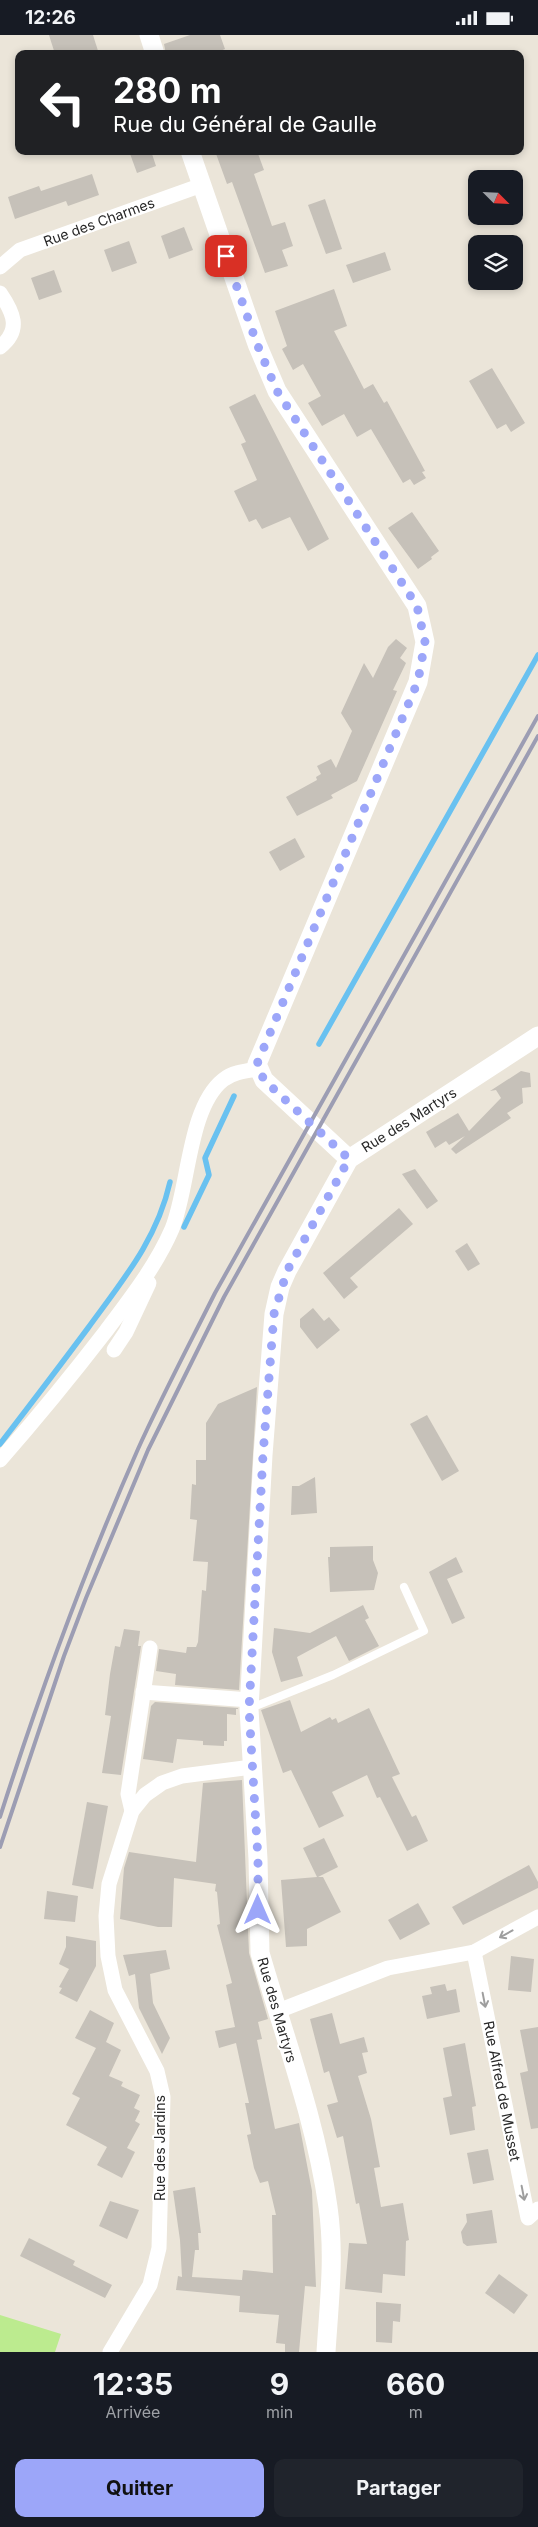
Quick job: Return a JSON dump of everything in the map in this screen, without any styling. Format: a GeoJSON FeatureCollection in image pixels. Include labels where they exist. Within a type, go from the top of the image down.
{"type":"FeatureCollection","features":[{"type":"Feature","properties":{"kind":"street"},"geometry":{"type":"LineString","coordinates":[[149,35],[154,50]]}},
{"type":"Feature","properties":{"kind":"street"},"geometry":{"type":"LineString","coordinates":[[191,155],[257,344],[277,391],[417,606],[425,642],[418,681],[258,1060],[258,1069],[264,1080],[349,1159]]}},
{"type":"Feature","properties":{"kind":"street","name":"Rue des Charmes"},"geometry":{"type":"LineString","coordinates":[[0,267],[20,250],[202,185]]}},
{"type":"Feature","properties":{"kind":"street"},"geometry":{"type":"LineString","coordinates":[[0,293],[12,311],[14,321],[12,333],[0,347]]}},
{"type":"Feature","properties":{"kind":"street","name":"Rue des Martyrs"},"geometry":{"type":"LineString","coordinates":[[326,2352],[331,2251],[328,2208],[321,2168],[260,1953],[258,1859],[250,1704],[263,1455],[276,1303],[287,1271],[349,1159],[538,1036]]}},
{"type":"Feature","properties":{"kind":"street"},"geometry":{"type":"LineString","coordinates":[[114,1350],[150,1283],[158,1257],[179,1211],[196,1128],[204,1105],[224,1079],[238,1073],[258,1069]]}},
{"type":"Feature","properties":{"kind":"street"},"geometry":{"type":"LineString","coordinates":[[0,1460],[78,1368],[158,1257]]}},
{"type":"Feature","properties":{"kind":"street"},"geometry":{"type":"LineString","coordinates":[[132,1811],[128,1794],[150,1649]]}},
{"type":"Feature","properties":{"kind":"street"},"geometry":{"type":"LineString","coordinates":[[143,1692],[250,1704]]}},
{"type":"Feature","properties":{"kind":"street","name":"Rue des Jardins"},"geometry":{"type":"LineString","coordinates":[[110,2352],[150,2285],[159,2248],[162,2097],[157,2071],[115,1990],[108,1956],[106,1916],[109,1884],[132,1811],[145,1795],[162,1783],[182,1776],[252,1767]]}},
{"type":"Feature","properties":{"kind":"street"},"geometry":{"type":"LineString","coordinates":[[278,2011],[388,1968],[474,1952],[538,1917]]}},
{"type":"Feature","properties":{"kind":"street","name":"Rue Alfred de Musset"},"geometry":{"type":"LineString","coordinates":[[474,1952],[528,2218],[538,2209]]}},
{"type":"Feature","properties":{"kind":"lane"},"geometry":{"type":"LineString","coordinates":[[250,1704],[333,1675],[424,1631],[404,1587]]}},
{"type":"Feature","properties":{"kind":"green space"},"geometry":{"type":"Polygon","coordinates":[[[0,2315],[61,2334],[55,2352],[0,2352],[0,2315]]]}},
{"type":"Feature","properties":{"kind":"building"},"geometry":{"type":"Polygon","coordinates":[[[49,35],[93,35],[98,50],[54,50],[49,35]]]}},
{"type":"Feature","properties":{"kind":"building"},"geometry":{"type":"Polygon","coordinates":[[[190,35],[220,35],[225,49],[165,50],[164,44],[190,35]]]}},
{"type":"Feature","properties":{"kind":"building"},"geometry":{"type":"Polygon","coordinates":[[[130,155],[152,155],[156,166],[137,173],[130,155]]]}},
{"type":"Feature","properties":{"kind":"building"},"geometry":{"type":"Polygon","coordinates":[[[216,155],[258,155],[264,170],[254,174],[272,226],[285,222],[293,246],[282,250],[288,266],[265,273],[232,182],[227,184],[216,155]]]}},
{"type":"Feature","properties":{"kind":"building"},"geometry":{"type":"Polygon","coordinates":[[[92,174],[99,195],[68,206],[66,201],[15,219],[8,197],[39,186],[41,191],[92,174]]]}},
{"type":"Feature","properties":{"kind":"building"},"geometry":{"type":"Polygon","coordinates":[[[325,199],[342,249],[326,254],[308,205],[325,199]]]}},
{"type":"Feature","properties":{"kind":"building"},"geometry":{"type":"Polygon","coordinates":[[[184,227],[193,250],[169,259],[161,236],[184,227]]]}},
{"type":"Feature","properties":{"kind":"building"},"geometry":{"type":"Polygon","coordinates":[[[129,241],[137,263],[112,272],[104,250],[129,241]]]}},
{"type":"Feature","properties":{"kind":"building"},"geometry":{"type":"Polygon","coordinates":[[[385,252],[391,270],[353,283],[346,265],[385,252]]]}},
{"type":"Feature","properties":{"kind":"building"},"geometry":{"type":"Polygon","coordinates":[[[54,270],[62,292],[39,300],[31,278],[54,270]]]}},
{"type":"Feature","properties":{"kind":"building"},"geometry":{"type":"Polygon","coordinates":[[[334,289],[347,326],[334,331],[364,389],[373,384],[384,403],[387,401],[425,471],[422,472],[426,478],[414,485],[410,479],[403,483],[371,429],[357,437],[344,414],[322,426],[308,403],[321,396],[303,364],[293,370],[282,349],[287,346],[275,311],[334,289]]]}},
{"type":"Feature","properties":{"kind":"building"},"geometry":{"type":"Polygon","coordinates":[[[492,368],[525,423],[511,432],[506,424],[497,429],[469,381],[492,368]]]}},
{"type":"Feature","properties":{"kind":"building"},"geometry":{"type":"Polygon","coordinates":[[[255,394],[329,539],[308,551],[290,517],[262,529],[256,519],[249,522],[234,491],[257,480],[241,444],[246,442],[229,407],[255,394]]]}},
{"type":"Feature","properties":{"kind":"building"},"geometry":{"type":"Polygon","coordinates":[[[412,512],[439,551],[431,557],[432,559],[418,569],[388,528],[412,512]]]}},
{"type":"Feature","properties":{"kind":"building"},"geometry":{"type":"Polygon","coordinates":[[[396,639],[407,648],[400,658],[406,663],[393,690],[397,691],[357,781],[331,795],[333,798],[297,816],[286,797],[317,780],[316,777],[321,774],[317,766],[331,759],[336,768],[352,731],[341,713],[364,663],[373,678],[388,647],[396,639]]]}},
{"type":"Feature","properties":{"kind":"building"},"geometry":{"type":"Polygon","coordinates":[[[295,838],[305,857],[280,871],[269,852],[295,838]]]}},
{"type":"Feature","properties":{"kind":"building"},"geometry":{"type":"Polygon","coordinates":[[[521,1071],[530,1073],[531,1087],[522,1088],[523,1103],[507,1113],[511,1118],[456,1154],[451,1149],[465,1136],[449,1145],[446,1141],[435,1148],[426,1132],[458,1113],[469,1131],[501,1098],[496,1090],[490,1091],[521,1071]]]}},
{"type":"Feature","properties":{"kind":"building"},"geometry":{"type":"Polygon","coordinates":[[[415,1169],[438,1201],[427,1209],[402,1174],[415,1169]]]}},
{"type":"Feature","properties":{"kind":"building"},"geometry":{"type":"Polygon","coordinates":[[[399,1208],[413,1224],[350,1278],[358,1287],[344,1299],[323,1273],[399,1208]]]}},
{"type":"Feature","properties":{"kind":"building"},"geometry":{"type":"Polygon","coordinates":[[[467,1243],[480,1264],[468,1271],[455,1251],[467,1243]]]}},
{"type":"Feature","properties":{"kind":"building"},"geometry":{"type":"Polygon","coordinates":[[[313,1308],[324,1321],[329,1317],[340,1330],[317,1349],[300,1327],[300,1319],[313,1308]]]}},
{"type":"Feature","properties":{"kind":"building"},"geometry":{"type":"Polygon","coordinates":[[[257,1387],[239,1690],[175,1685],[176,1674],[156,1671],[159,1649],[186,1653],[187,1647],[196,1647],[198,1642],[202,1590],[206,1591],[208,1562],[193,1561],[197,1520],[190,1519],[192,1484],[196,1485],[196,1460],[206,1460],[206,1423],[218,1404],[257,1387]]]}},
{"type":"Feature","properties":{"kind":"building"},"geometry":{"type":"Polygon","coordinates":[[[427,1415],[459,1471],[442,1481],[410,1424],[427,1415]]]}},
{"type":"Feature","properties":{"kind":"building"},"geometry":{"type":"Polygon","coordinates":[[[315,1477],[317,1513],[291,1515],[292,1486],[299,1486],[315,1477]]]}},
{"type":"Feature","properties":{"kind":"building"},"geometry":{"type":"Polygon","coordinates":[[[373,1546],[373,1560],[378,1573],[374,1590],[330,1592],[328,1557],[330,1557],[330,1547],[373,1546]]]}},
{"type":"Feature","properties":{"kind":"building"},"geometry":{"type":"Polygon","coordinates":[[[456,1557],[463,1572],[447,1579],[465,1618],[452,1624],[429,1572],[456,1557]]]}},
{"type":"Feature","properties":{"kind":"building"},"geometry":{"type":"Polygon","coordinates":[[[363,1605],[369,1618],[365,1620],[379,1646],[349,1661],[336,1636],[297,1657],[303,1676],[281,1682],[272,1652],[274,1628],[310,1633],[363,1605]]]}},
{"type":"Feature","properties":{"kind":"building"},"geometry":{"type":"Polygon","coordinates":[[[124,1629],[140,1631],[138,1646],[141,1646],[121,1775],[102,1773],[111,1716],[105,1715],[110,1674],[115,1646],[120,1647],[124,1629]]]}},
{"type":"Feature","properties":{"kind":"building"},"geometry":{"type":"Polygon","coordinates":[[[290,1700],[301,1732],[330,1717],[332,1720],[336,1718],[338,1723],[369,1708],[400,1774],[392,1777],[412,1817],[416,1815],[428,1841],[407,1851],[380,1797],[377,1798],[367,1775],[332,1792],[344,1816],[319,1828],[291,1770],[283,1773],[261,1710],[290,1700]]]}},
{"type":"Feature","properties":{"kind":"building"},"geometry":{"type":"Polygon","coordinates":[[[155,1702],[238,1709],[236,1709],[236,1715],[227,1714],[227,1741],[224,1741],[224,1746],[203,1745],[203,1741],[177,1739],[173,1763],[143,1759],[151,1706],[155,1702]]]}},
{"type":"Feature","properties":{"kind":"building"},"geometry":{"type":"Polygon","coordinates":[[[242,1780],[249,1953],[268,2019],[258,2022],[262,2039],[257,2040],[275,2129],[299,2123],[312,2191],[316,2287],[305,2286],[299,2352],[285,2352],[285,2344],[276,2343],[279,2315],[239,2312],[240,2296],[176,2290],[178,2276],[182,2277],[180,2240],[173,2191],[195,2187],[201,2233],[198,2233],[199,2250],[195,2250],[192,2277],[242,2280],[243,2270],[273,2273],[272,2215],[276,2215],[268,2181],[260,2183],[254,2168],[247,2135],[251,2134],[245,2103],[249,2103],[236,2043],[219,2048],[215,2031],[235,2027],[226,1985],[232,1983],[217,1925],[220,1924],[217,1892],[215,1891],[216,1884],[174,1878],[172,1927],[158,1927],[120,1919],[124,1868],[129,1852],[196,1862],[203,1783],[242,1780]]]}},
{"type":"Feature","properties":{"kind":"building"},"geometry":{"type":"Polygon","coordinates":[[[87,1802],[108,1806],[93,1889],[72,1885],[87,1802]]]}},
{"type":"Feature","properties":{"kind":"building"},"geometry":{"type":"Polygon","coordinates":[[[324,1838],[338,1867],[318,1877],[323,1877],[341,1912],[307,1929],[307,1946],[286,1947],[281,1880],[317,1877],[303,1848],[324,1838]]]}},
{"type":"Feature","properties":{"kind":"building"},"geometry":{"type":"Polygon","coordinates":[[[529,1865],[538,1882],[538,1888],[463,1925],[452,1907],[529,1865]]]}},
{"type":"Feature","properties":{"kind":"building"},"geometry":{"type":"Polygon","coordinates":[[[47,1891],[78,1896],[75,1922],[44,1919],[47,1891]]]}},
{"type":"Feature","properties":{"kind":"building"},"geometry":{"type":"Polygon","coordinates":[[[418,1903],[430,1924],[400,1940],[388,1920],[418,1903]]]}},
{"type":"Feature","properties":{"kind":"building"},"geometry":{"type":"Polygon","coordinates":[[[66,1936],[96,1941],[96,1966],[77,2002],[59,1993],[62,1988],[59,1987],[69,1969],[59,1964],[66,1947],[66,1936]]]}},
{"type":"Feature","properties":{"kind":"building"},"geometry":{"type":"Polygon","coordinates":[[[166,1950],[170,1969],[150,1974],[153,2003],[170,2038],[162,2054],[139,2008],[135,1974],[129,1976],[123,1955],[166,1950]]]}},
{"type":"Feature","properties":{"kind":"building"},"geometry":{"type":"Polygon","coordinates":[[[511,1956],[534,1959],[531,1992],[508,1990],[511,1956]]]}},
{"type":"Feature","properties":{"kind":"building"},"geometry":{"type":"Polygon","coordinates":[[[445,1984],[447,1991],[456,1989],[460,2012],[427,2019],[422,1996],[432,1994],[430,1987],[445,1984]]]}},
{"type":"Feature","properties":{"kind":"building"},"geometry":{"type":"Polygon","coordinates":[[[90,2010],[114,2023],[106,2042],[121,2050],[109,2076],[123,2082],[121,2086],[140,2095],[134,2108],[140,2111],[135,2121],[140,2124],[127,2148],[135,2152],[122,2178],[97,2165],[107,2147],[66,2125],[80,2098],[72,2094],[96,2048],[75,2038],[90,2010]]]}},
{"type":"Feature","properties":{"kind":"building"},"geometry":{"type":"Polygon","coordinates":[[[332,2013],[340,2044],[364,2037],[368,2052],[362,2053],[367,2073],[358,2076],[371,2119],[380,2167],[374,2168],[381,2207],[403,2203],[409,2240],[406,2241],[405,2276],[383,2274],[382,2293],[345,2289],[349,2243],[367,2244],[359,2203],[356,2204],[343,2136],[337,2138],[327,2105],[338,2102],[329,2071],[324,2073],[310,2019],[332,2013]]]}},
{"type":"Feature","properties":{"kind":"building"},"geometry":{"type":"Polygon","coordinates":[[[538,2027],[538,2128],[531,2129],[520,2073],[528,2071],[520,2030],[538,2027]]]}},
{"type":"Feature","properties":{"kind":"building"},"geometry":{"type":"Polygon","coordinates":[[[465,2043],[476,2106],[472,2107],[475,2130],[450,2135],[443,2098],[452,2096],[443,2048],[465,2043]]]}},
{"type":"Feature","properties":{"kind":"building"},"geometry":{"type":"Polygon","coordinates":[[[488,2149],[494,2180],[473,2184],[467,2153],[488,2149]]]}},
{"type":"Feature","properties":{"kind":"building"},"geometry":{"type":"Polygon","coordinates":[[[110,2201],[139,2210],[127,2239],[99,2226],[110,2201]]]}},
{"type":"Feature","properties":{"kind":"building"},"geometry":{"type":"Polygon","coordinates":[[[492,2210],[497,2243],[467,2246],[463,2243],[461,2232],[467,2222],[466,2214],[492,2210]]]}},
{"type":"Feature","properties":{"kind":"building"},"geometry":{"type":"Polygon","coordinates":[[[29,2238],[75,2261],[73,2265],[112,2285],[105,2298],[20,2256],[29,2238]]]}},
{"type":"Feature","properties":{"kind":"building"},"geometry":{"type":"Polygon","coordinates":[[[499,2274],[528,2295],[514,2314],[485,2293],[499,2274]]]}},
{"type":"Feature","properties":{"kind":"building"},"geometry":{"type":"Polygon","coordinates":[[[376,2302],[401,2304],[400,2322],[393,2321],[392,2343],[376,2342],[376,2302]]]}},
{"type":"Feature","properties":{"kind":"waterway"},"geometry":{"type":"LineString","coordinates":[[319,1044],[538,655]]}},
{"type":"Feature","properties":{"kind":"waterway"},"geometry":{"type":"LineString","coordinates":[[184,1227],[209,1175],[205,1158],[234,1096]]}},
{"type":"Feature","properties":{"kind":"waterway"},"geometry":{"type":"LineString","coordinates":[[0,1444],[88,1328],[137,1259],[156,1223],[170,1182]]}},
{"type":"Feature","properties":{"kind":"railway"},"geometry":{"type":"LineString","coordinates":[[0,1817],[47,1677],[82,1585],[118,1494],[156,1410],[215,1293],[538,716]]}},
{"type":"Feature","properties":{"kind":"railway"},"geometry":{"type":"LineString","coordinates":[[0,1847],[64,1656],[86,1598],[148,1450],[224,1297],[538,736]]}},
{"type":"Feature","properties":{"kind":"route"},"geometry":{"type":"LineString","coordinates":[[226,256],[257,344],[277,391],[417,606],[425,642],[418,681],[257,1064],[264,1080],[349,1159],[287,1271],[280,1287],[274,1314],[263,1455],[249,1709],[258,1859],[258,1910]]}}]}
